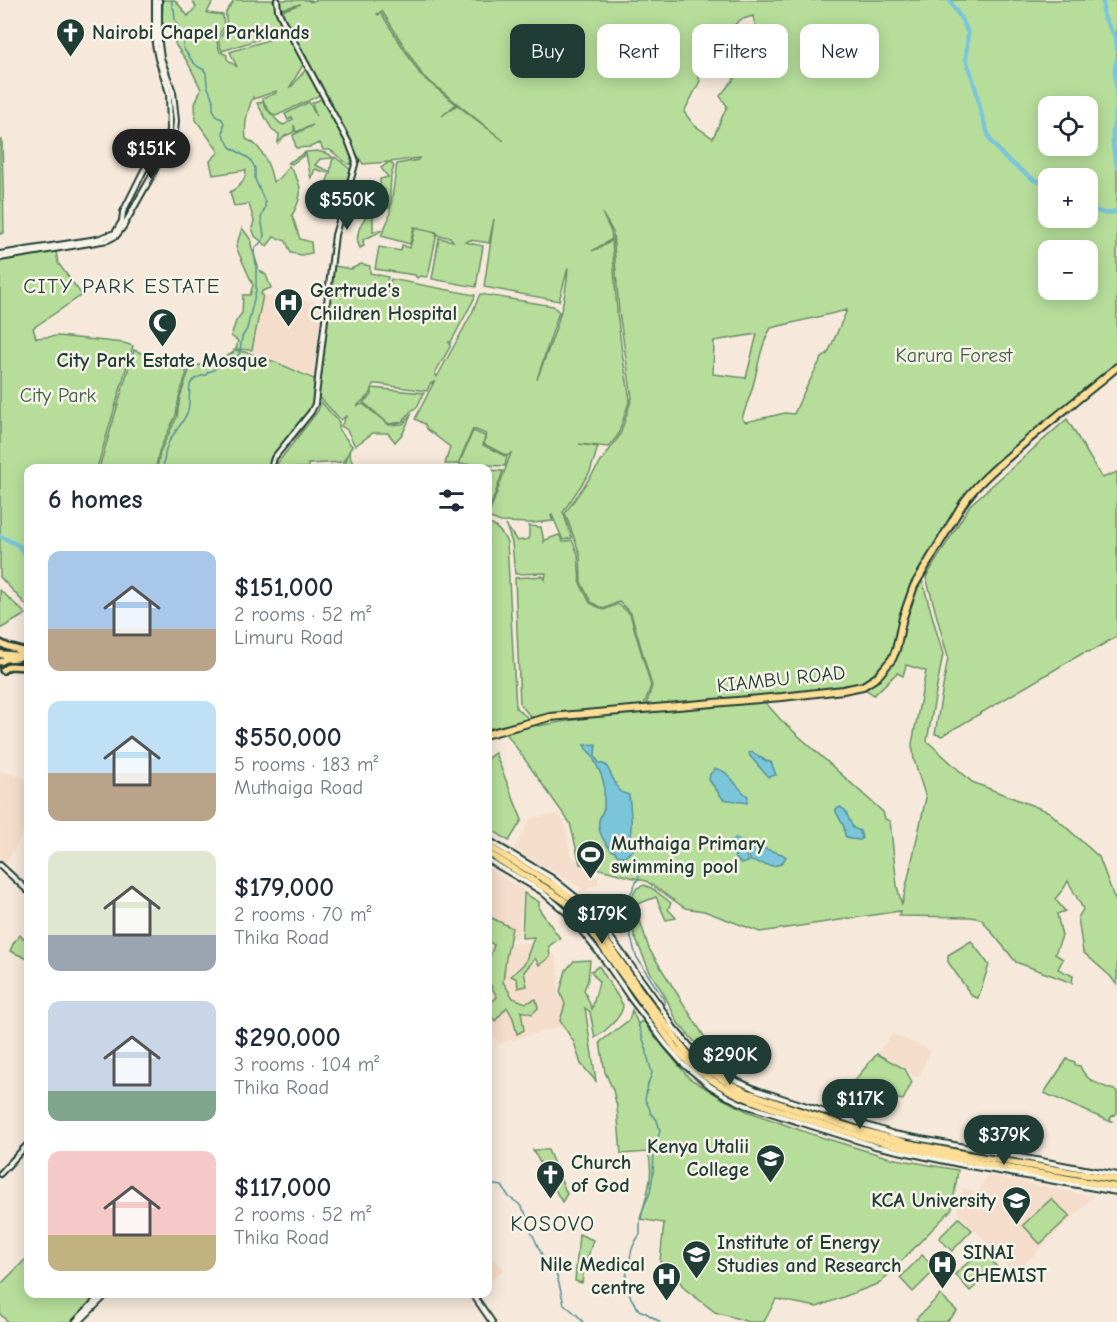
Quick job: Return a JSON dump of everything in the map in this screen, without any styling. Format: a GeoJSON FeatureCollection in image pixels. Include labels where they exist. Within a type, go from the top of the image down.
{"type":"FeatureCollection","features":[{"type":"Feature","properties":{"kind":"highway","name":"KIAMBU ROAD"},"geometry":{"type":"LineString","coordinates":[[492,733],[550,717],[782,697],[850,689],[870,682],[885,669],[892,659],[914,586],[970,494],[978,484],[1117,367]]}},
{"type":"Feature","properties":{"kind":"highway"},"geometry":{"type":"LineString","coordinates":[[19,651],[24,654]]}},
{"type":"Feature","properties":{"kind":"highway"},"geometry":{"type":"LineString","coordinates":[[0,654],[24,656]]}},
{"type":"Feature","properties":{"kind":"highway"},"geometry":{"type":"LineString","coordinates":[[492,848],[552,884],[588,915],[676,1049],[714,1082],[767,1106],[866,1138],[891,1149]]}},
{"type":"Feature","properties":{"kind":"highway"},"geometry":{"type":"LineString","coordinates":[[492,855],[547,888],[567,903],[584,921],[651,1009]]}},
{"type":"Feature","properties":{"kind":"highway"},"geometry":{"type":"LineString","coordinates":[[656,1016],[694,1059],[718,1077],[746,1092],[906,1146],[1051,1169],[1117,1187]]}},
{"type":"Feature","properties":{"kind":"highway"},"geometry":{"type":"LineString","coordinates":[[874,1134],[894,1134]]}},
{"type":"Feature","properties":{"kind":"highway"},"geometry":{"type":"LineString","coordinates":[[866,1138],[1078,1177],[1117,1180]]}},
{"type":"Feature","properties":{"kind":"highway"},"geometry":{"type":"LineString","coordinates":[[1061,1166],[1078,1177]]}},
{"type":"Feature","properties":{"kind":"highway"},"geometry":{"type":"LineString","coordinates":[[1058,1181],[1078,1177]]}},
{"type":"Feature","properties":{"kind":"main road"},"geometry":{"type":"LineString","coordinates":[[0,256],[97,239],[115,233],[144,170],[170,141],[175,126],[172,85],[159,48],[157,0]]}},
{"type":"Feature","properties":{"kind":"main road"},"geometry":{"type":"LineString","coordinates":[[0,256],[108,240],[116,236],[130,216],[153,172],[171,124],[169,93],[155,44],[157,0]]}},
{"type":"Feature","properties":{"kind":"main road"},"geometry":{"type":"LineString","coordinates":[[272,464],[312,412],[315,404],[337,228],[356,161],[349,143],[281,16],[277,0]]}},
{"type":"Feature","properties":{"kind":"main road"},"geometry":{"type":"LineString","coordinates":[[144,170],[149,168],[153,172]]}},
{"type":"Feature","properties":{"kind":"main road"},"geometry":{"type":"LineString","coordinates":[[123,212],[130,216]]}},
{"type":"Feature","properties":{"kind":"main road"},"geometry":{"type":"LineString","coordinates":[[0,643],[19,651]]}},
{"type":"Feature","properties":{"kind":"main road"},"geometry":{"type":"LineString","coordinates":[[0,662],[24,656]]}},
{"type":"Feature","properties":{"kind":"main road"},"geometry":{"type":"LineString","coordinates":[[1,671],[9,666],[24,667]]}},
{"type":"Feature","properties":{"kind":"main road"},"geometry":{"type":"LineString","coordinates":[[492,842],[552,878],[577,898],[597,920],[656,1016],[667,1046],[682,1064],[728,1097],[745,1105],[891,1149],[964,1165],[1117,1192]]}},
{"type":"Feature","properties":{"kind":"main road"},"geometry":{"type":"LineString","coordinates":[[492,862],[541,891],[570,915],[631,999],[651,1009]]}},
{"type":"Feature","properties":{"kind":"main road"},"geometry":{"type":"LineString","coordinates":[[0,865],[24,887]]}},
{"type":"Feature","properties":{"kind":"main road"},"geometry":{"type":"LineString","coordinates":[[656,1016],[674,1028],[695,1052],[715,1069],[757,1090],[894,1134],[1117,1175]]}},
{"type":"Feature","properties":{"kind":"main road"},"geometry":{"type":"LineString","coordinates":[[0,1174],[24,1148]]}},
{"type":"Feature","properties":{"kind":"main road"},"geometry":{"type":"LineString","coordinates":[[75,1322],[100,1298]]}},
{"type":"Feature","properties":{"kind":"main road"},"geometry":{"type":"LineString","coordinates":[[79,1322],[101,1298]]}},
{"type":"Feature","properties":{"kind":"main road"},"geometry":{"type":"LineString","coordinates":[[475,1298],[492,1322]]}},
{"type":"Feature","properties":{"kind":"shaded area","name":"Gertrude's Children Hospital"},"geometry":{"type":"Polygon","coordinates":[[[264,296],[322,303],[316,378],[253,351],[264,296]]]}},
{"type":"Feature","properties":{"kind":"shaded area"},"geometry":{"type":"Polygon","coordinates":[[[0,771],[24,777],[24,831],[8,861],[5,864],[0,859],[0,771]]]}},
{"type":"Feature","properties":{"kind":"shaded area"},"geometry":{"type":"Polygon","coordinates":[[[558,814],[565,822],[571,856],[598,877],[598,885],[585,890],[514,849],[531,818],[558,814]]]}},
{"type":"Feature","properties":{"kind":"shaded area"},"geometry":{"type":"Polygon","coordinates":[[[492,871],[522,889],[519,938],[492,940],[492,871]]]}},
{"type":"Feature","properties":{"kind":"shaded area"},"geometry":{"type":"Polygon","coordinates":[[[543,943],[548,945],[550,953],[556,956],[559,978],[558,997],[568,998],[567,1025],[498,1044],[492,1031],[492,944],[543,943]]]}},
{"type":"Feature","properties":{"kind":"shaded area"},"geometry":{"type":"Polygon","coordinates":[[[892,1034],[931,1050],[919,1077],[913,1077],[908,1069],[878,1053],[892,1034]]]}},
{"type":"Feature","properties":{"kind":"shaded area","name":"KCA University"},"geometry":{"type":"Polygon","coordinates":[[[988,1175],[1094,1197],[1014,1274],[983,1238],[957,1213],[963,1188],[978,1192],[988,1175]]]}},
{"type":"Feature","properties":{"kind":"shaded area"},"geometry":{"type":"Polygon","coordinates":[[[492,1257],[501,1265],[504,1269],[492,1280],[492,1257]]]}},
{"type":"Feature","properties":{"kind":"green space"},"geometry":{"type":"Polygon","coordinates":[[[163,0],[175,0],[188,16],[196,7],[192,0],[213,1],[207,13],[223,15],[224,27],[216,39],[220,52],[227,55],[227,59],[237,67],[230,52],[287,34],[304,63],[290,87],[307,68],[320,95],[276,116],[269,111],[262,99],[276,91],[254,99],[253,97],[246,118],[246,139],[261,151],[270,169],[273,182],[280,178],[289,166],[294,173],[299,185],[300,196],[292,215],[300,239],[311,242],[312,253],[301,255],[291,253],[286,241],[274,237],[267,246],[255,236],[249,204],[234,206],[230,192],[241,183],[246,170],[213,175],[210,161],[219,152],[196,120],[195,104],[201,89],[187,61],[176,46],[172,31],[162,22],[163,0]]]}},
{"type":"Feature","properties":{"kind":"green space"},"geometry":{"type":"Polygon","coordinates":[[[232,0],[275,0],[285,31],[222,51],[218,40],[225,29],[226,12],[233,3],[232,0]]]}},
{"type":"Feature","properties":{"kind":"green space","name":"Karura Forest"},"geometry":{"type":"Polygon","coordinates":[[[279,0],[312,0],[310,2],[316,0],[1117,0],[1117,365],[964,499],[920,573],[943,654],[927,741],[972,782],[1049,812],[1099,857],[1115,900],[1117,899],[1117,985],[1083,952],[1078,918],[1083,909],[1068,881],[1055,899],[1065,911],[1057,914],[1062,936],[1055,954],[1063,959],[1058,969],[1073,976],[1072,983],[1016,962],[981,919],[899,916],[900,911],[760,932],[704,911],[685,908],[646,881],[580,864],[570,823],[501,726],[492,728],[492,525],[500,531],[507,543],[516,708],[538,726],[592,717],[696,708],[695,706],[765,702],[781,720],[883,812],[885,819],[890,821],[897,886],[902,905],[926,798],[914,760],[912,744],[926,671],[906,665],[903,676],[897,673],[874,695],[859,685],[645,709],[652,686],[631,613],[619,602],[603,609],[591,602],[581,582],[580,554],[565,513],[620,435],[632,398],[619,312],[613,232],[602,213],[612,239],[592,251],[612,240],[617,312],[630,399],[618,435],[609,447],[579,444],[598,447],[590,472],[563,512],[572,538],[563,540],[552,515],[553,521],[532,523],[501,522],[492,519],[492,506],[511,453],[507,456],[484,444],[486,434],[473,429],[458,464],[445,464],[450,447],[427,429],[425,424],[415,419],[434,382],[430,384],[427,391],[373,384],[372,388],[424,393],[417,407],[402,422],[389,424],[363,402],[372,395],[372,389],[371,393],[357,406],[363,404],[389,425],[403,424],[412,413],[403,433],[395,442],[388,433],[373,433],[355,446],[347,430],[341,426],[347,415],[341,420],[322,400],[314,397],[310,411],[304,418],[304,427],[290,443],[283,444],[270,464],[158,464],[160,452],[177,417],[180,397],[189,371],[196,366],[214,362],[233,353],[234,350],[265,358],[314,379],[321,376],[334,266],[351,269],[361,264],[370,266],[370,273],[388,277],[384,294],[387,292],[391,279],[475,295],[451,342],[448,342],[450,347],[435,373],[437,377],[480,294],[553,306],[559,312],[537,379],[561,311],[568,268],[559,301],[484,287],[494,219],[489,243],[470,240],[465,242],[483,246],[476,287],[432,279],[439,238],[453,241],[450,237],[439,236],[436,232],[414,227],[410,244],[381,236],[389,218],[397,164],[419,158],[390,162],[394,166],[389,208],[379,207],[374,201],[375,197],[382,197],[385,190],[380,186],[380,179],[388,177],[381,168],[389,162],[363,164],[281,11],[301,4],[281,9],[279,0]],[[382,11],[377,14],[381,13],[421,76],[456,104],[442,116],[457,105],[504,141],[423,76],[382,11]],[[847,310],[771,328],[763,346],[742,419],[746,422],[785,413],[794,414],[821,359],[828,353],[847,310]],[[757,334],[714,341],[713,374],[746,378],[757,334]]]}},
{"type":"Feature","properties":{"kind":"green space"},"geometry":{"type":"Polygon","coordinates":[[[321,99],[344,139],[352,164],[348,164],[330,150],[323,150],[320,143],[310,147],[296,148],[293,135],[313,125],[296,132],[294,125],[294,132],[285,136],[278,143],[279,134],[273,131],[257,103],[263,102],[267,110],[284,125],[293,119],[292,117],[288,120],[285,114],[309,102],[316,116],[312,103],[321,99]]]}},
{"type":"Feature","properties":{"kind":"green space"},"geometry":{"type":"Polygon","coordinates":[[[0,140],[2,140],[4,233],[0,234],[0,140]]]}},
{"type":"Feature","properties":{"kind":"green space"},"geometry":{"type":"Polygon","coordinates":[[[317,151],[329,154],[333,158],[320,159],[315,165],[329,171],[327,173],[315,169],[311,179],[306,154],[292,164],[288,163],[306,152],[317,151]]]}},
{"type":"Feature","properties":{"kind":"green space"},"geometry":{"type":"Polygon","coordinates":[[[335,157],[350,169],[339,212],[315,212],[330,173],[332,161],[335,157]]]}},
{"type":"Feature","properties":{"kind":"green space"},"geometry":{"type":"Polygon","coordinates":[[[373,210],[373,232],[382,230],[363,240],[364,246],[360,248],[358,233],[365,218],[373,210]]]}},
{"type":"Feature","properties":{"kind":"green space"},"geometry":{"type":"Polygon","coordinates":[[[242,228],[251,240],[259,270],[266,275],[271,288],[262,291],[252,350],[236,349],[238,341],[231,336],[236,321],[242,313],[243,295],[250,295],[253,285],[236,247],[242,228]]]}},
{"type":"Feature","properties":{"kind":"green space"},"geometry":{"type":"Polygon","coordinates":[[[415,228],[437,233],[427,277],[417,278],[415,275],[375,269],[379,247],[401,251],[402,245],[410,248],[415,228]]]}},
{"type":"Feature","properties":{"kind":"green space","name":"City Park"},"geometry":{"type":"Polygon","coordinates":[[[55,245],[58,263],[82,295],[33,328],[36,338],[58,336],[133,346],[98,464],[24,464],[24,603],[0,577],[0,255],[55,245]]]}},
{"type":"Feature","properties":{"kind":"green space"},"geometry":{"type":"Polygon","coordinates":[[[134,350],[187,372],[176,415],[159,451],[157,464],[100,464],[134,350]]]}},
{"type":"Feature","properties":{"kind":"green space"},"geometry":{"type":"Polygon","coordinates":[[[321,402],[339,422],[339,430],[352,446],[349,451],[353,464],[345,464],[349,452],[343,462],[277,464],[318,411],[321,402]]]}},
{"type":"Feature","properties":{"kind":"green space"},"geometry":{"type":"Polygon","coordinates":[[[1067,419],[1102,478],[1117,472],[1117,636],[1092,651],[1083,653],[942,736],[935,734],[948,657],[926,577],[970,505],[1067,419]]]}},
{"type":"Feature","properties":{"kind":"green space"},"geometry":{"type":"Polygon","coordinates":[[[473,431],[485,436],[483,445],[507,457],[505,466],[459,464],[473,431]]]}},
{"type":"Feature","properties":{"kind":"green space"},"geometry":{"type":"Polygon","coordinates":[[[492,470],[503,471],[492,503],[492,470]]]}},
{"type":"Feature","properties":{"kind":"green space"},"geometry":{"type":"Polygon","coordinates":[[[506,525],[517,541],[529,539],[529,526],[541,527],[544,542],[559,535],[563,542],[572,540],[578,554],[580,583],[590,603],[604,610],[618,604],[630,614],[651,686],[643,707],[531,717],[520,704],[515,578],[543,576],[545,580],[546,573],[515,574],[512,543],[506,525]]]}},
{"type":"Feature","properties":{"kind":"green space"},"geometry":{"type":"Polygon","coordinates":[[[0,590],[24,612],[24,615],[0,629],[0,590]]]}},
{"type":"Feature","properties":{"kind":"green space"},"geometry":{"type":"Polygon","coordinates":[[[495,753],[522,820],[509,841],[492,830],[492,755],[495,753]]]}},
{"type":"Feature","properties":{"kind":"green space"},"geometry":{"type":"Polygon","coordinates":[[[644,885],[671,903],[668,909],[676,918],[666,920],[656,897],[635,905],[649,949],[707,1041],[700,1048],[678,1023],[650,972],[634,935],[630,900],[637,888],[644,885]]]}},
{"type":"Feature","properties":{"kind":"green space"},"geometry":{"type":"Polygon","coordinates":[[[524,893],[539,902],[539,909],[560,938],[549,946],[550,957],[539,965],[535,958],[524,972],[527,986],[518,988],[517,979],[511,976],[525,963],[534,937],[522,938],[524,893]]]}},
{"type":"Feature","properties":{"kind":"green space"},"geometry":{"type":"Polygon","coordinates":[[[492,918],[512,928],[503,982],[513,998],[526,1003],[536,999],[538,1008],[532,1014],[521,1011],[524,1030],[517,1034],[513,1018],[507,1007],[495,1021],[492,1017],[492,1001],[497,997],[492,988],[494,945],[492,944],[492,918]]]}},
{"type":"Feature","properties":{"kind":"green space"},"geometry":{"type":"Polygon","coordinates":[[[20,935],[24,938],[24,957],[10,951],[20,935]]]}},
{"type":"Feature","properties":{"kind":"green space"},"geometry":{"type":"Polygon","coordinates":[[[971,941],[989,965],[978,998],[972,996],[948,962],[948,955],[971,941]]]}},
{"type":"Feature","properties":{"kind":"green space"},"geometry":{"type":"Polygon","coordinates":[[[590,960],[588,980],[584,990],[592,1009],[599,982],[591,971],[599,966],[623,1005],[617,1019],[595,1038],[590,1012],[585,1008],[596,1081],[581,1064],[574,1042],[560,1021],[565,1004],[560,992],[566,970],[574,961],[590,960]]]}},
{"type":"Feature","properties":{"kind":"green space"},"geometry":{"type":"Polygon","coordinates":[[[632,1010],[638,1024],[644,1021],[689,1078],[747,1111],[811,1134],[890,1158],[958,1170],[952,1209],[880,1283],[817,1307],[776,1299],[764,1322],[749,1322],[715,1312],[685,1289],[660,1262],[664,1223],[640,1219],[650,1178],[648,1152],[621,1154],[617,1107],[605,1072],[600,1042],[629,1020],[632,1010]]]}},
{"type":"Feature","properties":{"kind":"green space"},"geometry":{"type":"Polygon","coordinates":[[[877,1054],[905,1069],[912,1082],[903,1100],[847,1089],[877,1054]]]}},
{"type":"Feature","properties":{"kind":"green space"},"geometry":{"type":"Polygon","coordinates":[[[1067,1059],[1080,1066],[1090,1080],[1117,1091],[1117,1113],[1110,1119],[1112,1121],[1044,1093],[1067,1059]]]}},
{"type":"Feature","properties":{"kind":"green space"},"geometry":{"type":"Polygon","coordinates":[[[533,1150],[548,1150],[567,1194],[562,1202],[533,1150]]]}},
{"type":"Feature","properties":{"kind":"green space"},"geometry":{"type":"Polygon","coordinates":[[[1051,1199],[1070,1216],[1040,1244],[1023,1225],[1051,1199]]]}},
{"type":"Feature","properties":{"kind":"green space"},"geometry":{"type":"Polygon","coordinates":[[[959,1218],[972,1230],[952,1251],[939,1238],[959,1218]]]}},
{"type":"Feature","properties":{"kind":"green space"},"geometry":{"type":"Polygon","coordinates":[[[579,1234],[593,1240],[582,1283],[575,1281],[579,1234]]]}},
{"type":"Feature","properties":{"kind":"green space"},"geometry":{"type":"Polygon","coordinates":[[[982,1250],[997,1267],[970,1291],[955,1274],[982,1250]]]}},
{"type":"Feature","properties":{"kind":"green space"},"geometry":{"type":"Polygon","coordinates":[[[922,1255],[936,1269],[913,1292],[900,1278],[922,1255]]]}},
{"type":"Feature","properties":{"kind":"green space"},"geometry":{"type":"Polygon","coordinates":[[[24,1261],[24,1298],[98,1298],[75,1322],[8,1322],[0,1314],[0,1285],[24,1261]]]}},
{"type":"Feature","properties":{"kind":"green space"},"geometry":{"type":"Polygon","coordinates":[[[940,1295],[957,1311],[946,1322],[919,1322],[916,1319],[940,1295]]]}},
{"type":"Feature","properties":{"kind":"water"},"geometry":{"type":"Polygon","coordinates":[[[596,744],[595,756],[599,763],[606,765],[620,792],[629,795],[630,835],[634,849],[626,856],[618,856],[609,847],[600,830],[599,819],[604,808],[603,782],[593,756],[584,745],[596,744]]]}},
{"type":"Feature","properties":{"kind":"water"},"geometry":{"type":"Polygon","coordinates":[[[752,752],[771,762],[776,775],[768,777],[750,756],[749,753],[752,752]]]}},
{"type":"Feature","properties":{"kind":"water"},"geometry":{"type":"Polygon","coordinates":[[[715,769],[725,772],[748,796],[747,803],[723,799],[709,780],[710,774],[715,769]]]}},
{"type":"Feature","properties":{"kind":"water"},"geometry":{"type":"Polygon","coordinates":[[[840,807],[845,810],[853,828],[860,831],[862,838],[860,840],[845,836],[844,827],[836,812],[836,809],[840,807]]]}},
{"type":"Feature","properties":{"kind":"water"},"geometry":{"type":"Polygon","coordinates":[[[736,838],[743,842],[742,849],[748,862],[742,864],[733,854],[730,841],[736,838]]]}},
{"type":"Feature","properties":{"kind":"water"},"geometry":{"type":"Polygon","coordinates":[[[746,843],[786,857],[781,864],[773,866],[750,861],[745,847],[746,843]]]}},
{"type":"Feature","properties":{"kind":"waterway"},"geometry":{"type":"LineString","coordinates":[[164,464],[167,447],[188,410],[191,383],[222,364],[232,361],[240,352],[242,337],[247,329],[256,290],[254,253],[255,248],[263,240],[261,218],[265,208],[265,202],[255,179],[255,168],[250,159],[230,147],[223,134],[224,123],[213,109],[206,73],[193,62],[183,48],[184,42],[175,20],[172,0]]}},
{"type":"Feature","properties":{"kind":"waterway"},"geometry":{"type":"LineString","coordinates":[[949,0],[968,33],[966,59],[990,140],[1005,158],[1038,181]]}},
{"type":"Feature","properties":{"kind":"waterway"},"geometry":{"type":"LineString","coordinates":[[1103,0],[1103,15],[1116,39],[1117,49]]}},
{"type":"Feature","properties":{"kind":"waterway"},"geometry":{"type":"LineString","coordinates":[[1117,60],[1115,68],[1117,100]]}},
{"type":"Feature","properties":{"kind":"waterway"},"geometry":{"type":"LineString","coordinates":[[1117,107],[1113,131],[1117,166]]}},
{"type":"Feature","properties":{"kind":"waterway"},"geometry":{"type":"LineString","coordinates":[[1098,211],[1106,214],[1117,211]]}},
{"type":"Feature","properties":{"kind":"waterway"},"geometry":{"type":"LineString","coordinates":[[0,536],[18,545],[24,553]]}},
{"type":"Feature","properties":{"kind":"waterway"},"geometry":{"type":"LineString","coordinates":[[641,871],[629,900],[627,912],[631,919],[628,926],[636,956],[663,998],[665,1004],[657,1010]]}},
{"type":"Feature","properties":{"kind":"waterway"},"geometry":{"type":"LineString","coordinates":[[646,1018],[638,1024],[652,1073],[645,1100],[651,1114],[657,1120],[660,1131],[654,1151],[650,1193],[640,1222],[640,1234],[632,1249],[626,1283],[631,1298],[639,1310],[660,1322]]}},
{"type":"Feature","properties":{"kind":"waterway"},"geometry":{"type":"LineString","coordinates":[[492,1185],[502,1186],[509,1197],[525,1212],[529,1227],[544,1259],[557,1276],[564,1304],[583,1322]]}},
{"type":"Feature","properties":{"kind":"tunnel"},"geometry":{"type":"LineString","coordinates":[[0,651],[24,662]]}},
{"type":"Feature","properties":{"kind":"tunnel"},"geometry":{"type":"LineString","coordinates":[[5,660],[24,662]]}},
{"type":"Feature","properties":{"kind":"place","name":"Nairobi Chapel Parklands"},"geometry":{"type":"Point","coordinates":[71,58]}},
{"type":"Feature","properties":{"kind":"place","name":"Gertrude's Children Hospital"},"geometry":{"type":"Point","coordinates":[289,328]}},
{"type":"Feature","properties":{"kind":"place","name":"City Park Estate Mosque"},"geometry":{"type":"Point","coordinates":[162,348]}},
{"type":"Feature","properties":{"kind":"place","name":"Muthaiga Primary swimming pool"},"geometry":{"type":"Point","coordinates":[590,880]}},
{"type":"Feature","properties":{"kind":"place","name":"Kenya Utalii College"},"geometry":{"type":"Point","coordinates":[770,1184]}},
{"type":"Feature","properties":{"kind":"place","name":"Church of God"},"geometry":{"type":"Point","coordinates":[550,1200]}},
{"type":"Feature","properties":{"kind":"place","name":"KCA University"},"geometry":{"type":"Point","coordinates":[1017,1226]}},
{"type":"Feature","properties":{"kind":"place","name":"Institute of Energy Studies and Research"},"geometry":{"type":"Point","coordinates":[696,1280]}},
{"type":"Feature","properties":{"kind":"place","name":"SINAI CHEMIST"},"geometry":{"type":"Point","coordinates":[942,1290]}},
{"type":"Feature","properties":{"kind":"place","name":"Nile Medical centre"},"geometry":{"type":"Point","coordinates":[666,1302]}},
{"type":"Feature","properties":{"kind":"district","name":"CITY PARK ESTATE"},"geometry":{"type":"Point","coordinates":[122,286]}},
{"type":"Feature","properties":{"kind":"district","name":"KOSOVO"},"geometry":{"type":"Point","coordinates":[553,1224]}}]}
